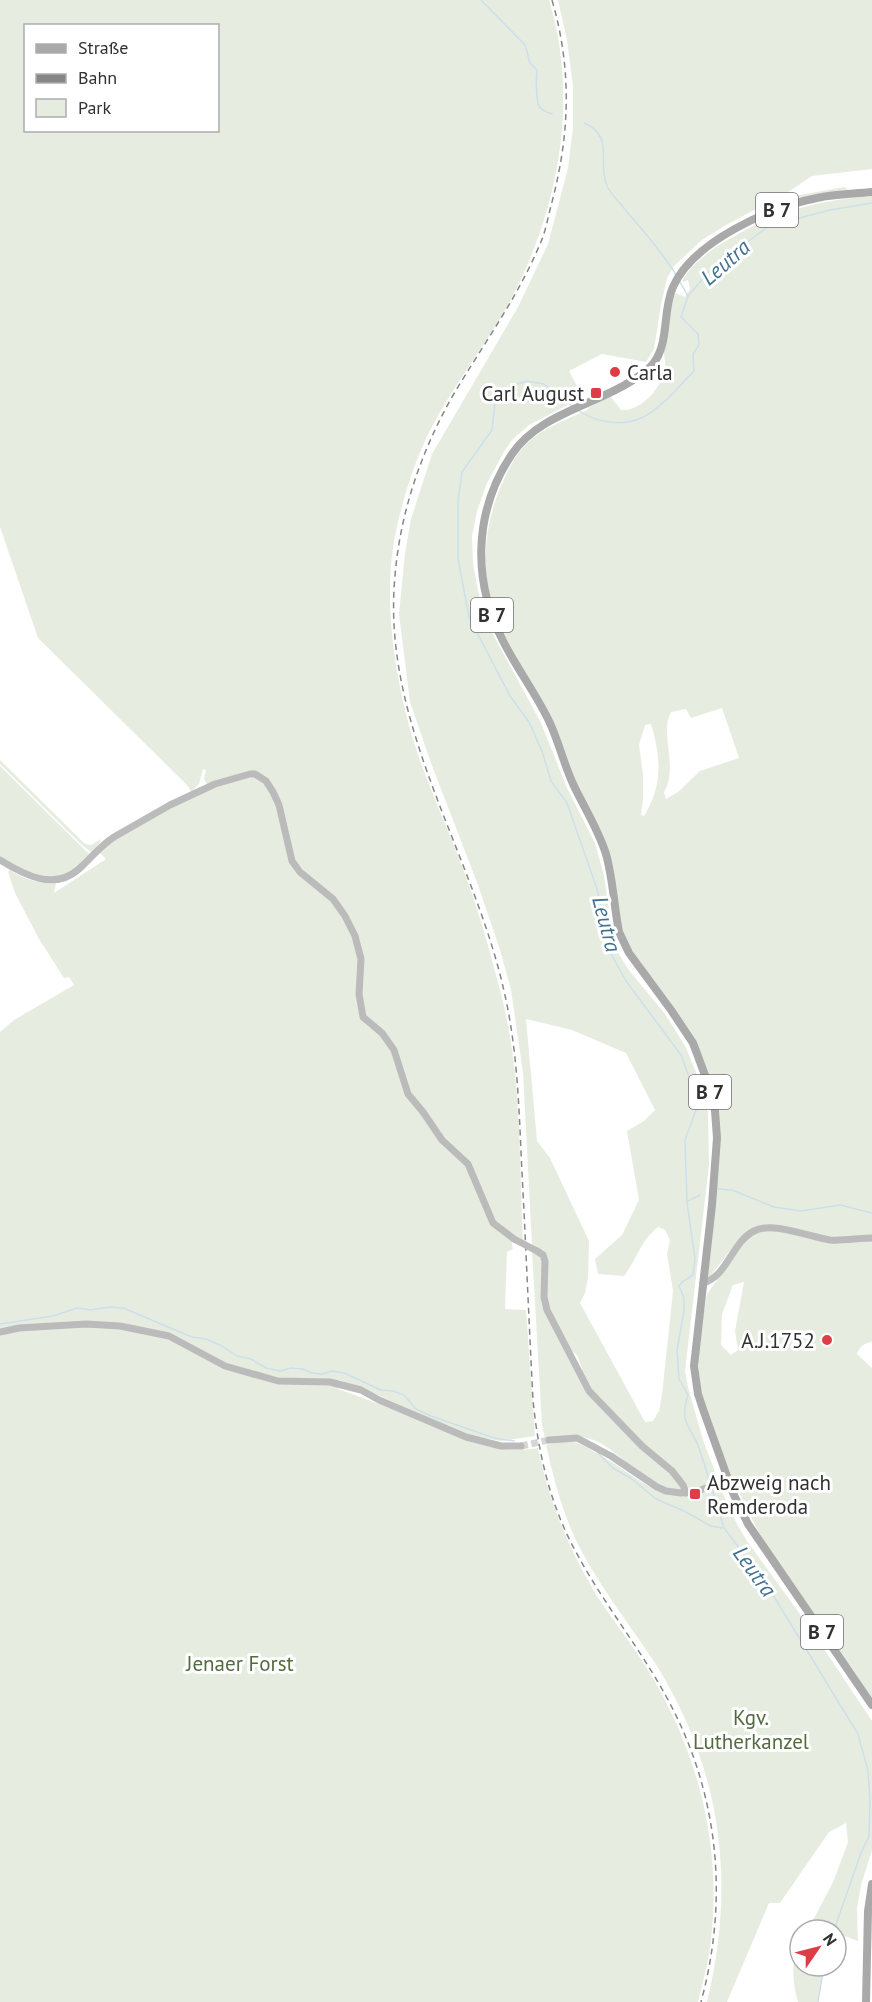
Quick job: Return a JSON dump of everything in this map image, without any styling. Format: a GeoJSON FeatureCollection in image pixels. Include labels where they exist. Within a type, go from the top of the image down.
{"type":"FeatureCollection","features":[{"type":"Feature","properties":{"kind":"main road","name":"B 7"},"geometry":{"type":"LineString","coordinates":[[872,192],[818,198],[790,205],[760,217],[708,247],[676,281],[668,303],[662,347],[654,362],[636,378],[545,424],[525,438],[512,454],[495,486],[485,512],[481,538],[488,606],[509,653],[548,718],[574,786],[601,840],[622,940],[684,1027],[693,1043],[709,1086],[717,1138],[712,1205],[694,1353],[695,1380],[704,1412],[728,1480],[757,1539],[872,1705]]}},
{"type":"Feature","properties":{"kind":"main road"},"geometry":{"type":"LineString","coordinates":[[866,2002],[868,1918],[872,1884]]}},
{"type":"Feature","properties":{"kind":"street"},"geometry":{"type":"LineString","coordinates":[[0,860],[34,878],[45,880],[66,877],[77,870],[102,844],[192,794],[245,774],[255,774],[266,781],[279,805],[292,861],[300,872],[333,899],[355,936],[361,959],[359,994],[363,1017],[382,1033],[394,1050],[408,1094],[436,1133],[464,1159],[471,1170],[493,1223],[514,1239],[543,1255],[545,1261],[544,1297],[547,1310],[586,1386],[599,1403],[642,1446],[669,1468],[683,1485],[686,1493]]}},
{"type":"Feature","properties":{"kind":"street"},"geometry":{"type":"LineString","coordinates":[[703,1283],[717,1275],[745,1237],[763,1227],[830,1240],[872,1238]]}},
{"type":"Feature","properties":{"kind":"street"},"geometry":{"type":"LineString","coordinates":[[0,1332],[19,1328],[86,1324],[120,1326],[169,1336],[225,1366],[278,1381],[330,1382],[361,1390],[465,1437],[501,1446],[521,1446]]}},
{"type":"Feature","properties":{"kind":"street"},"geometry":{"type":"LineString","coordinates":[[549,1440],[577,1438],[611,1456],[657,1487],[673,1492],[686,1493],[701,1490],[728,1480]]}},
{"type":"Feature","properties":{"kind":"green space"},"geometry":{"type":"Polygon","coordinates":[[[0,0],[549,0],[558,38],[563,77],[563,116],[559,155],[551,194],[526,268],[509,303],[441,410],[422,448],[401,511],[390,575],[395,659],[406,715],[422,766],[459,857],[483,927],[508,1024],[516,1086],[523,1241],[495,1222],[476,1176],[443,1138],[409,1093],[400,1059],[365,1016],[361,994],[363,977],[347,915],[295,860],[276,791],[249,771],[207,784],[204,779],[206,770],[203,769],[199,784],[191,792],[188,786],[38,638],[0,527],[0,0]]]}},
{"type":"Feature","properties":{"kind":"green space"},"geometry":{"type":"Polygon","coordinates":[[[558,0],[872,0],[872,169],[812,176],[702,240],[674,266],[667,278],[654,349],[646,362],[602,354],[569,371],[583,397],[529,425],[512,440],[487,483],[477,511],[472,536],[473,563],[481,607],[488,625],[541,723],[567,788],[595,843],[604,876],[614,946],[628,969],[665,1014],[677,1033],[686,1048],[703,1089],[708,1112],[709,1165],[685,1371],[703,1440],[718,1480],[698,1488],[686,1487],[595,1396],[582,1376],[582,1368],[577,1355],[568,1348],[546,1304],[547,1265],[532,1245],[523,1073],[511,990],[478,885],[410,702],[399,614],[411,519],[432,454],[518,307],[548,244],[568,168],[573,128],[573,86],[567,40],[558,0]],[[526,1019],[537,1141],[550,1158],[589,1241],[588,1278],[580,1303],[645,1422],[653,1421],[659,1411],[662,1395],[673,1291],[667,1254],[670,1240],[665,1230],[658,1227],[647,1238],[624,1276],[598,1274],[595,1259],[622,1235],[639,1200],[627,1131],[644,1121],[655,1110],[626,1053],[572,1030],[526,1019]]]}},
{"type":"Feature","properties":{"kind":"green space"},"geometry":{"type":"Polygon","coordinates":[[[844,187],[848,189],[846,191],[791,200],[779,205],[778,203],[789,197],[844,187]]]}},
{"type":"Feature","properties":{"kind":"green space"},"geometry":{"type":"Polygon","coordinates":[[[872,196],[872,1342],[863,1345],[857,1354],[872,1368],[872,1699],[758,1531],[732,1478],[713,1429],[701,1390],[697,1353],[707,1294],[722,1273],[739,1239],[707,1278],[717,1112],[686,1026],[635,957],[622,932],[616,893],[558,732],[511,649],[492,606],[486,568],[486,549],[492,511],[498,493],[512,462],[526,444],[541,432],[589,409],[610,396],[621,410],[629,409],[637,407],[656,390],[665,367],[664,353],[669,315],[675,293],[685,297],[690,289],[688,280],[682,281],[697,262],[724,242],[782,214],[834,200],[872,196]],[[722,708],[691,718],[686,709],[671,712],[667,730],[670,772],[664,792],[666,799],[678,792],[700,771],[739,758],[722,708]],[[651,724],[645,725],[639,745],[643,774],[641,815],[644,816],[655,793],[658,771],[657,748],[651,724]],[[744,1282],[733,1285],[722,1314],[721,1345],[731,1355],[738,1350],[735,1331],[744,1282]]]}},
{"type":"Feature","properties":{"kind":"green space"},"geometry":{"type":"Polygon","coordinates":[[[0,760],[85,844],[91,845],[101,839],[99,844],[91,852],[83,846],[0,764],[0,760]]]}},
{"type":"Feature","properties":{"kind":"green space"},"geometry":{"type":"Polygon","coordinates":[[[0,766],[89,854],[76,868],[67,874],[47,876],[27,871],[0,856],[0,766]]]}},
{"type":"Feature","properties":{"kind":"green space","name":"Jenaer Forst"},"geometry":{"type":"Polygon","coordinates":[[[254,777],[264,782],[274,799],[288,856],[338,909],[352,937],[359,960],[358,1005],[392,1051],[403,1089],[466,1165],[488,1218],[511,1239],[513,1249],[507,1252],[505,1309],[526,1310],[535,1436],[501,1441],[467,1435],[339,1380],[338,1389],[487,1446],[521,1450],[538,1448],[554,1507],[579,1563],[599,1599],[648,1670],[666,1701],[693,1766],[709,1834],[714,1904],[711,1940],[698,2002],[0,2002],[0,1032],[14,1020],[74,985],[69,977],[64,978],[39,939],[15,893],[8,872],[10,870],[37,882],[56,883],[54,893],[106,859],[98,851],[103,846],[157,814],[216,786],[254,777]]]}},
{"type":"Feature","properties":{"kind":"green space"},"geometry":{"type":"Polygon","coordinates":[[[532,1251],[537,1252],[543,1261],[544,1304],[585,1386],[663,1465],[682,1487],[681,1490],[658,1485],[596,1441],[577,1437],[545,1439],[542,1425],[532,1251]]]}},
{"type":"Feature","properties":{"kind":"green space","name":"Kgv. Lutherkanzel"},"geometry":{"type":"Polygon","coordinates":[[[572,1442],[582,1445],[642,1482],[668,1494],[683,1496],[700,1494],[720,1487],[747,1541],[810,1628],[872,1721],[872,1850],[861,1885],[857,1909],[858,1941],[848,1937],[848,1918],[814,1918],[834,1880],[848,1842],[846,1823],[829,1832],[780,1903],[769,1903],[727,2002],[707,2002],[716,1957],[721,1914],[721,1871],[717,1829],[709,1787],[696,1746],[679,1706],[657,1666],[592,1570],[574,1536],[565,1514],[546,1445],[572,1442]]]}},
{"type":"Feature","properties":{"kind":"green space"},"geometry":{"type":"Polygon","coordinates":[[[794,1978],[822,1978],[818,2002],[798,2002],[794,1978]]]}},
{"type":"Feature","properties":{"kind":"waterway"},"geometry":{"type":"LineString","coordinates":[[481,0],[525,45],[530,63],[537,70],[539,106],[552,114]]}},
{"type":"Feature","properties":{"kind":"waterway"},"geometry":{"type":"LineString","coordinates":[[584,123],[600,135],[608,188],[660,251],[676,275]]}},
{"type":"Feature","properties":{"kind":"waterway","name":"Leutra"},"geometry":{"type":"LineString","coordinates":[[578,410],[592,418],[617,423],[633,421],[648,414],[669,397],[694,371],[693,354],[699,345],[698,334],[681,317],[688,296],[713,267],[769,226],[830,210],[872,203]]}},
{"type":"Feature","properties":{"kind":"waterway"},"geometry":{"type":"LineString","coordinates":[[680,282],[688,296]]}},
{"type":"Feature","properties":{"kind":"waterway","name":"Leutra"},"geometry":{"type":"LineString","coordinates":[[572,406],[544,384],[527,381],[500,393],[495,403],[492,430],[462,472],[458,501],[458,559],[469,617],[510,696],[529,722],[542,751],[551,781],[567,803],[597,889],[608,935],[609,950],[626,981],[681,1055],[692,1085],[696,1110],[685,1140],[687,1202],[695,1259],[693,1275],[679,1286],[684,1298],[684,1311],[677,1350],[679,1379],[688,1395],[685,1418],[696,1440],[710,1484]]}},
{"type":"Feature","properties":{"kind":"waterway"},"geometry":{"type":"LineString","coordinates":[[718,1189],[732,1190],[774,1207],[801,1211],[840,1205],[872,1213]]}},
{"type":"Feature","properties":{"kind":"waterway"},"geometry":{"type":"LineString","coordinates":[[688,1201],[700,1195]]}},
{"type":"Feature","properties":{"kind":"waterway"},"geometry":{"type":"LineString","coordinates":[[0,1324],[53,1316],[77,1308],[91,1310],[109,1307],[123,1308],[192,1337],[206,1339],[237,1356],[251,1359],[266,1368],[280,1371],[291,1368],[303,1369],[322,1374],[332,1371],[344,1373],[381,1390],[404,1395],[416,1409],[431,1416],[494,1438],[514,1441]]}},
{"type":"Feature","properties":{"kind":"waterway"},"geometry":{"type":"LineString","coordinates":[[597,1452],[613,1468],[632,1479],[656,1499],[711,1526],[722,1528]]}},
{"type":"Feature","properties":{"kind":"waterway","name":"Leutra"},"geometry":{"type":"LineString","coordinates":[[712,1489],[724,1528],[765,1582],[858,1734],[868,1771],[869,1836],[838,1918]]}},
{"type":"Feature","properties":{"kind":"waterway","name":"Leutra"},"geometry":{"type":"LineString","coordinates":[[818,2002],[822,1978]]}},
{"type":"Feature","properties":{"kind":"tunnel"},"geometry":{"type":"LineString","coordinates":[[521,1446],[549,1440]]}},
{"type":"Feature","properties":{"kind":"railway"},"geometry":{"type":"LineString","coordinates":[[552,0],[563,51],[566,101],[562,151],[547,223],[521,284],[452,397],[422,461],[407,506],[398,552],[394,631],[402,684],[415,736],[490,939],[509,1014],[519,1104],[533,1400],[538,1439],[552,1497],[576,1552],[667,1698],[685,1734],[708,1809],[714,1847],[715,1924],[710,1963],[701,2002]]}},
{"type":"Feature","properties":{"kind":"place","name":"Carla"},"geometry":{"type":"Point","coordinates":[615,372]}},
{"type":"Feature","properties":{"kind":"place","name":"Carl August"},"geometry":{"type":"Point","coordinates":[596,393]}},
{"type":"Feature","properties":{"kind":"place","name":"A.J.1752"},"geometry":{"type":"Point","coordinates":[827,1340]}},
{"type":"Feature","properties":{"kind":"place","name":"Abzweig nach Remderoda"},"geometry":{"type":"Point","coordinates":[695,1494]}}]}
